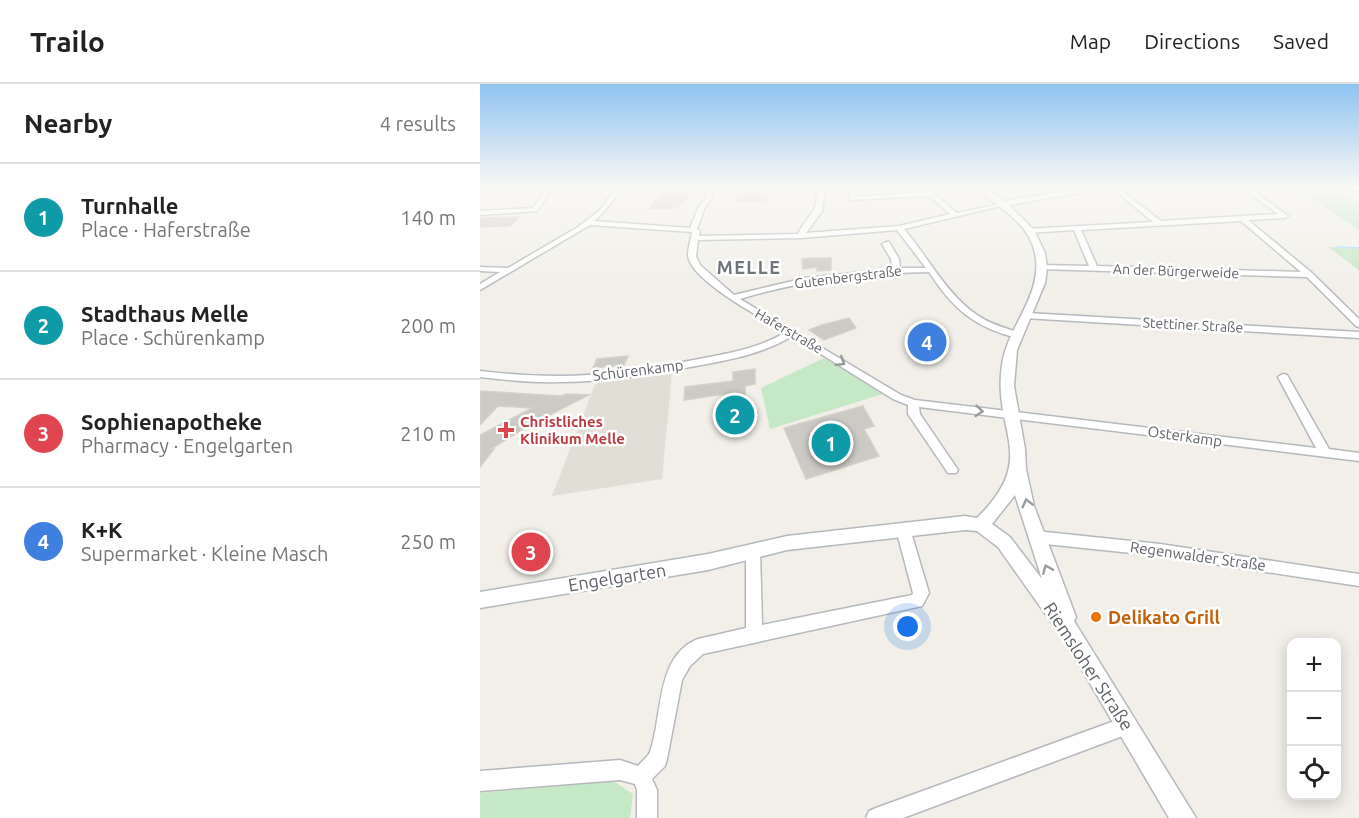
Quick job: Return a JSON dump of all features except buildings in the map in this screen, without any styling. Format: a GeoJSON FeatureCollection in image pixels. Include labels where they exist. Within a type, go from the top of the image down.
{"type":"FeatureCollection","features":[{"type":"Feature","properties":{"kind":"street","name":"Haferstraße"},"geometry":{"type":"LineString","coordinates":[[698,221],[692,256],[696,266],[733,298],[897,397],[914,403],[1011,414]]}},
{"type":"Feature","properties":{"kind":"street"},"geometry":{"type":"LineString","coordinates":[[801,236],[813,221]]}},
{"type":"Feature","properties":{"kind":"street"},"geometry":{"type":"LineString","coordinates":[[480,287],[572,236],[588,223],[694,234],[801,236],[899,228],[932,221]]}},
{"type":"Feature","properties":{"kind":"street"},"geometry":{"type":"LineString","coordinates":[[981,525],[1005,500],[1015,483],[1018,469],[1018,448],[1007,394],[1008,365],[1017,335],[1040,284],[1042,267],[1040,250],[1021,221]]}},
{"type":"Feature","properties":{"kind":"street"},"geometry":{"type":"LineString","coordinates":[[1157,221],[1160,224]]}},
{"type":"Feature","properties":{"kind":"street"},"geometry":{"type":"LineString","coordinates":[[1029,231],[1218,221]]}},
{"type":"Feature","properties":{"kind":"street"},"geometry":{"type":"LineString","coordinates":[[1245,221],[1309,275],[1359,324]]}},
{"type":"Feature","properties":{"kind":"street"},"geometry":{"type":"LineString","coordinates":[[899,228],[914,245],[947,294],[962,310],[986,326],[1017,335]]}},
{"type":"Feature","properties":{"kind":"street"},"geometry":{"type":"LineString","coordinates":[[1077,229],[1094,268]]}},
{"type":"Feature","properties":{"kind":"street"},"geometry":{"type":"LineString","coordinates":[[886,244],[895,259],[896,270]]}},
{"type":"Feature","properties":{"kind":"street","name":"An der Bürgerweide"},"geometry":{"type":"LineString","coordinates":[[1042,267],[1309,275]]}},
{"type":"Feature","properties":{"kind":"street"},"geometry":{"type":"LineString","coordinates":[[480,269],[510,270]]}},
{"type":"Feature","properties":{"kind":"street","name":"Gutenbergstraße"},"geometry":{"type":"LineString","coordinates":[[733,298],[758,290],[802,282],[896,270],[929,270]]}},
{"type":"Feature","properties":{"kind":"street","name":"Stettiner Straße"},"geometry":{"type":"LineString","coordinates":[[1027,316],[1359,335]]}},
{"type":"Feature","properties":{"kind":"street","name":"Schürenkamp"},"geometry":{"type":"LineString","coordinates":[[480,374],[531,379],[567,379],[659,368],[759,349],[790,333]]}},
{"type":"Feature","properties":{"kind":"street"},"geometry":{"type":"LineString","coordinates":[[1283,377],[1324,451]]}},
{"type":"Feature","properties":{"kind":"street"},"geometry":{"type":"LineString","coordinates":[[914,403],[914,414],[952,470]]}},
{"type":"Feature","properties":{"kind":"street","name":"Osterkamp"},"geometry":{"type":"LineString","coordinates":[[1011,414],[1125,430],[1324,451],[1359,457]]}},
{"type":"Feature","properties":{"kind":"street"},"geometry":{"type":"LineString","coordinates":[[1018,469],[1036,537],[1075,639]]}},
{"type":"Feature","properties":{"kind":"street","name":"Engelgarten"},"geometry":{"type":"LineString","coordinates":[[480,600],[708,562],[787,543],[965,523],[981,525]]}},
{"type":"Feature","properties":{"kind":"street","name":"Riemsloher Straße"},"geometry":{"type":"LineString","coordinates":[[981,525],[1004,542],[1075,639],[1183,818]]}},
{"type":"Feature","properties":{"kind":"street"},"geometry":{"type":"LineString","coordinates":[[641,776],[658,759],[674,678],[684,660],[698,647],[917,601],[921,593],[903,529]]}},
{"type":"Feature","properties":{"kind":"street","name":"Regenwalder Straße"},"geometry":{"type":"LineString","coordinates":[[1036,537],[1160,550],[1359,580]]}},
{"type":"Feature","properties":{"kind":"street"},"geometry":{"type":"LineString","coordinates":[[753,550],[754,634]]}},
{"type":"Feature","properties":{"kind":"street"},"geometry":{"type":"LineString","coordinates":[[876,818],[1128,725]]}},
{"type":"Feature","properties":{"kind":"street"},"geometry":{"type":"LineString","coordinates":[[480,781],[620,770],[641,776]]}},
{"type":"Feature","properties":{"kind":"street"},"geometry":{"type":"LineString","coordinates":[[641,776],[647,790],[647,818]]}},
{"type":"Feature","properties":{"kind":"shaded area"},"geometry":{"type":"Polygon","coordinates":[[[672,373],[662,479],[552,496],[596,382],[672,373]]]}},
{"type":"Feature","properties":{"kind":"green space"},"geometry":{"type":"Polygon","coordinates":[[[1346,221],[1359,221],[1359,230],[1346,221]]]}},
{"type":"Feature","properties":{"kind":"green space"},"geometry":{"type":"Polygon","coordinates":[[[1328,247],[1359,248],[1359,270],[1328,247]]]}},
{"type":"Feature","properties":{"kind":"green space"},"geometry":{"type":"Polygon","coordinates":[[[824,358],[883,394],[770,429],[761,388],[824,358]]]}},
{"type":"Feature","properties":{"kind":"green space"},"geometry":{"type":"Polygon","coordinates":[[[613,781],[633,794],[630,818],[480,818],[480,793],[613,781]]]}},
{"type":"Feature","properties":{"kind":"waterway"},"geometry":{"type":"LineString","coordinates":[[1336,247],[1359,248]]}},
{"type":"Feature","properties":{"kind":"place","name":"K+K"},"geometry":{"type":"Point","coordinates":[927,342]}},
{"type":"Feature","properties":{"kind":"place","name":"Stadthaus Melle"},"geometry":{"type":"Point","coordinates":[735,415]}},
{"type":"Feature","properties":{"kind":"place","name":"Christliches Klinikum Melle"},"geometry":{"type":"Point","coordinates":[506,430]}},
{"type":"Feature","properties":{"kind":"place","name":"Turnhalle"},"geometry":{"type":"Point","coordinates":[831,443]}},
{"type":"Feature","properties":{"kind":"place","name":"Sophienapotheke"},"geometry":{"type":"Point","coordinates":[531,552]}},
{"type":"Feature","properties":{"kind":"place","name":"Delikato Grill"},"geometry":{"type":"Point","coordinates":[1096,617]}},
{"type":"Feature","properties":{"kind":"district","name":"MELLE"},"geometry":{"type":"Point","coordinates":[749,267]}}]}
